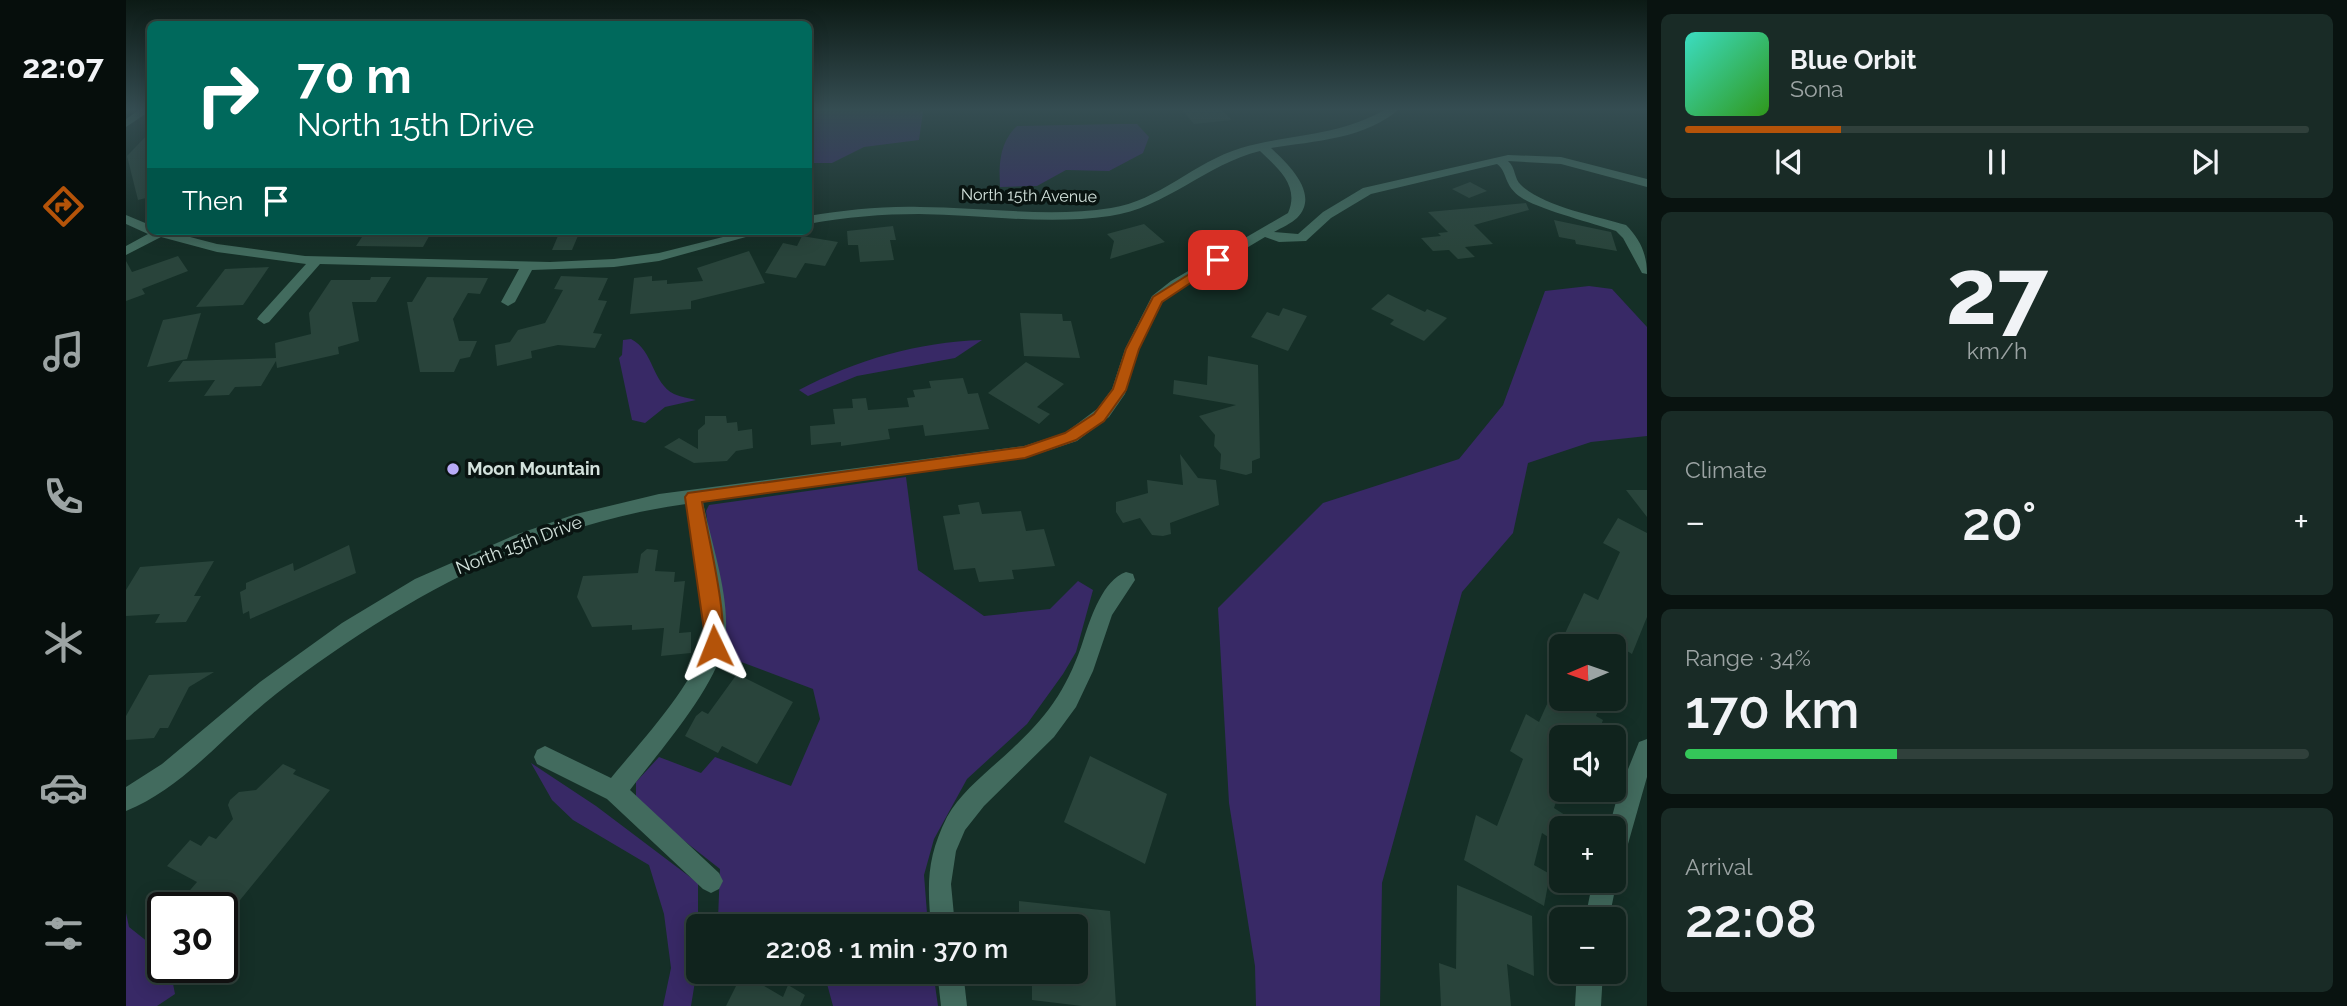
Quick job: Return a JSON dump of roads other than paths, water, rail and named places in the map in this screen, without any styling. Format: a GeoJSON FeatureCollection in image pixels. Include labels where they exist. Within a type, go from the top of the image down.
{"type":"FeatureCollection","features":[{"type":"Feature","properties":{"kind":"street","name":"North 15th Avenue"},"geometry":{"type":"LineString","coordinates":[[812,220],[881,211],[1077,215],[1124,210],[1166,194],[1215,161],[1237,155]]}},
{"type":"Feature","properties":{"kind":"street","name":"North 15th Drive"},"geometry":{"type":"LineString","coordinates":[[126,800],[178,766],[267,689],[349,629],[422,585],[549,530],[607,512],[693,497],[1025,452],[1070,437],[1099,418],[1119,390],[1132,349],[1157,299],[1176,284],[1293,215],[1299,191],[1286,170],[1270,155]]}},
{"type":"Feature","properties":{"kind":"street"},"geometry":{"type":"LineString","coordinates":[[1265,233],[1279,238],[1301,238],[1327,215],[1367,191],[1499,160],[1541,157],[1647,183]]}},
{"type":"Feature","properties":{"kind":"street"},"geometry":{"type":"LineString","coordinates":[[1499,160],[1507,166],[1511,184],[1528,197],[1621,228],[1629,236],[1647,270]]}},
{"type":"Feature","properties":{"kind":"street"},"geometry":{"type":"LineString","coordinates":[[126,219],[147,229]]}},
{"type":"Feature","properties":{"kind":"street"},"geometry":{"type":"LineString","coordinates":[[126,251],[150,235]]}},
{"type":"Feature","properties":{"kind":"street"},"geometry":{"type":"LineString","coordinates":[[167,235],[249,254],[316,261],[527,265],[606,264],[659,257],[746,235]]}},
{"type":"Feature","properties":{"kind":"street"},"geometry":{"type":"LineString","coordinates":[[264,319],[316,261]]}},
{"type":"Feature","properties":{"kind":"street"},"geometry":{"type":"LineString","coordinates":[[508,302],[527,265]]}},
{"type":"Feature","properties":{"kind":"street"},"geometry":{"type":"LineString","coordinates":[[615,791],[704,671],[714,646],[713,614],[693,497]]}},
{"type":"Feature","properties":{"kind":"street"},"geometry":{"type":"LineString","coordinates":[[942,914],[937,874],[944,844],[958,818],[1043,733],[1069,700],[1093,647],[1100,619],[1126,580]]}},
{"type":"Feature","properties":{"kind":"street"},"geometry":{"type":"LineString","coordinates":[[1623,816],[1647,749]]}},
{"type":"Feature","properties":{"kind":"street"},"geometry":{"type":"LineString","coordinates":[[545,757],[615,791],[711,881]]}},
{"type":"Feature","properties":{"kind":"street"},"geometry":{"type":"LineString","coordinates":[[951,984],[954,1006]]}},
{"type":"Feature","properties":{"kind":"street"},"geometry":{"type":"LineString","coordinates":[[1588,1006],[1589,984]]}},
{"type":"Feature","properties":{"kind":"place","name":"Moon Mountain"},"geometry":{"type":"Point","coordinates":[453,469]}}]}
